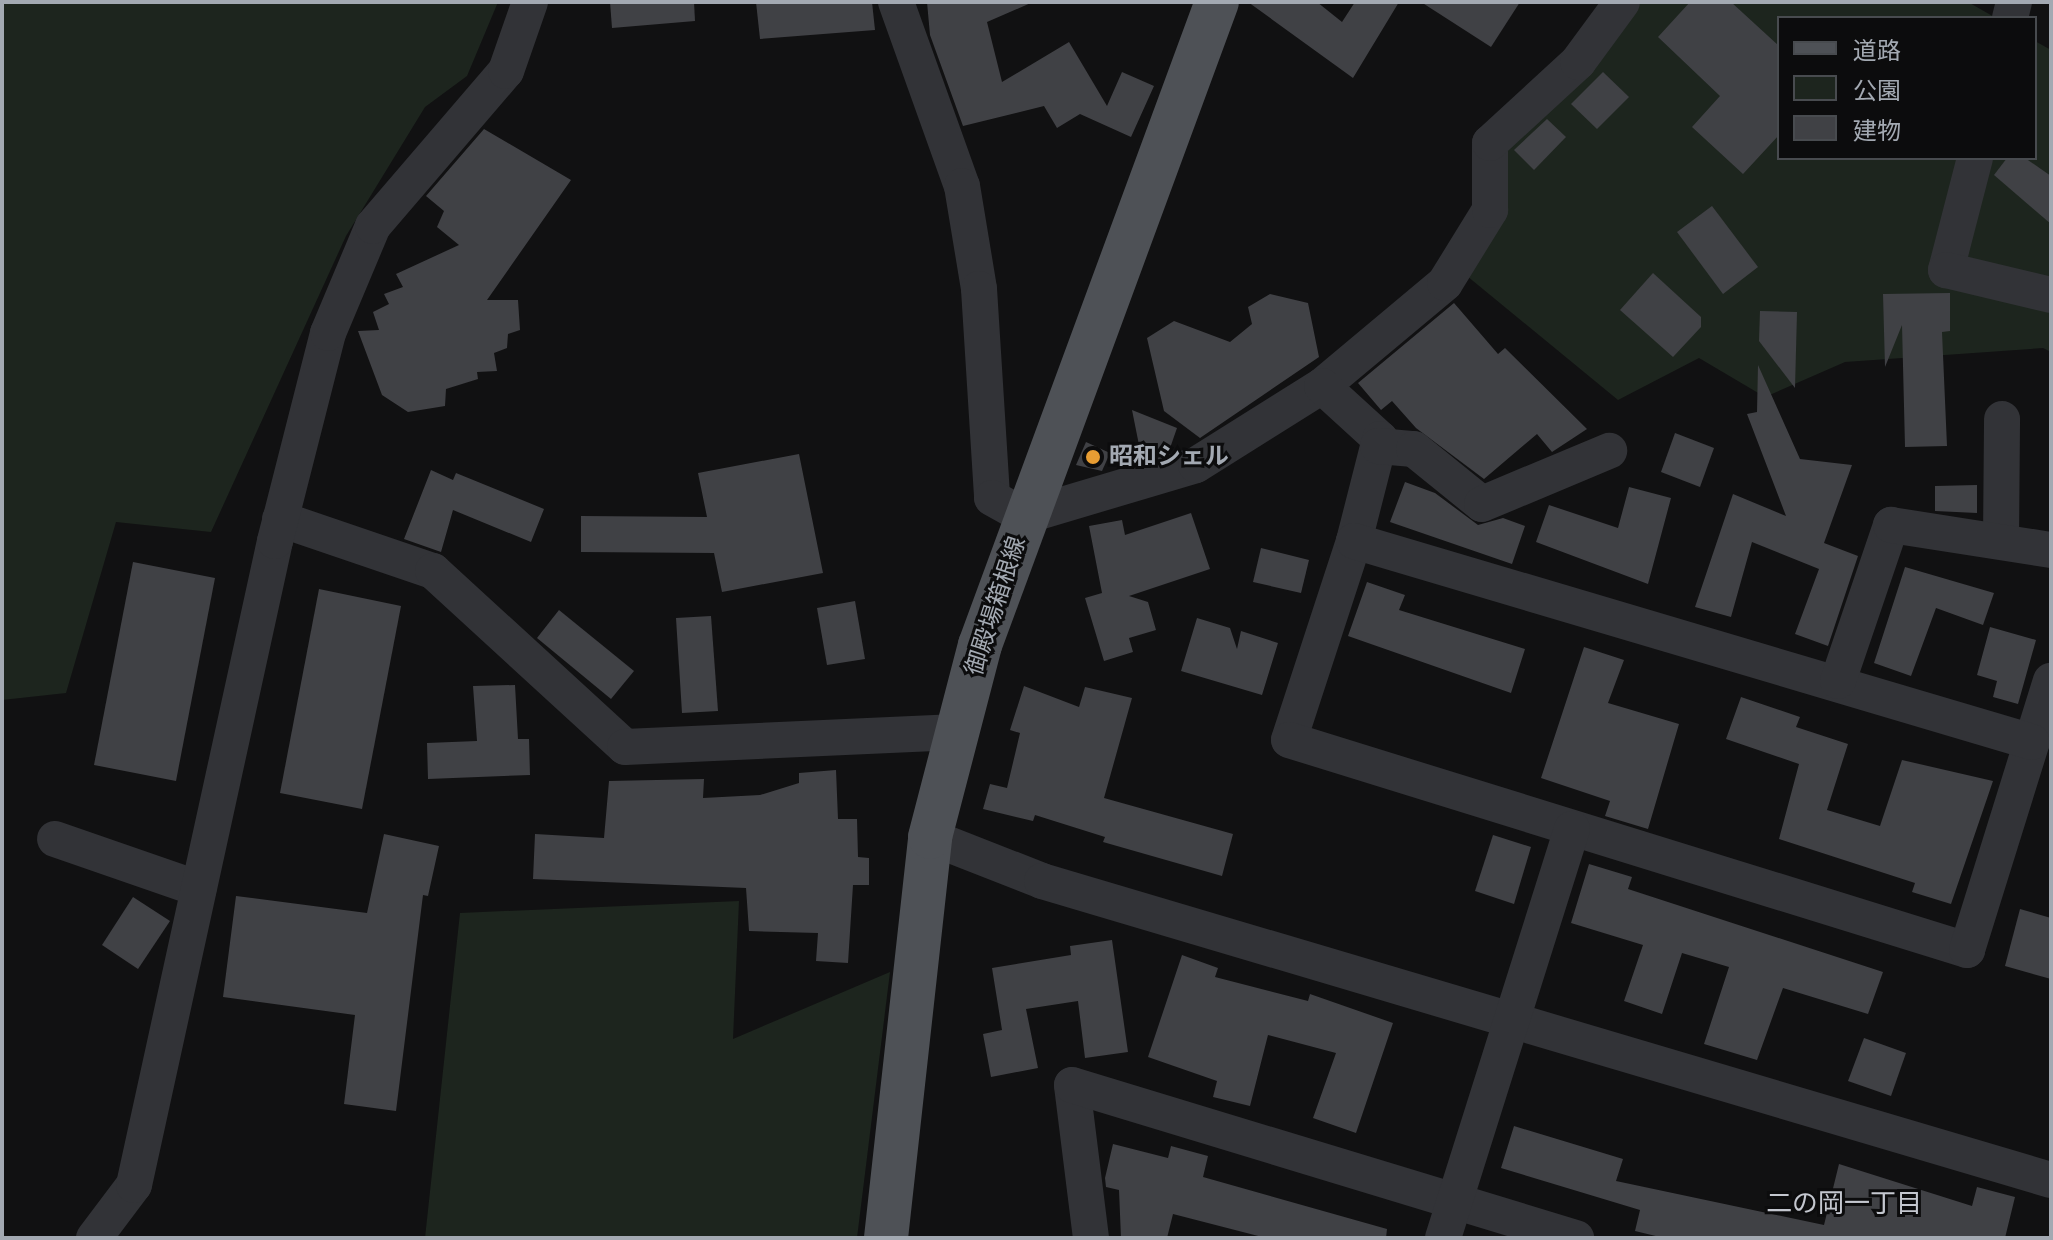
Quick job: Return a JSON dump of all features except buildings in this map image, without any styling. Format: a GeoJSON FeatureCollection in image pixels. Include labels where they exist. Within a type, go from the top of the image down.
{"type":"FeatureCollection","features":[{"type":"Feature","properties":{"kind":"main road","name":"御殿場箱根線"},"geometry":{"type":"LineString","coordinates":[[886,1238],[930,837],[957,732],[1025,516],[1217,2]]}},
{"type":"Feature","properties":{"kind":"street"},"geometry":{"type":"LineString","coordinates":[[94,1238],[134,1185],[280,519],[328,333],[373,226],[506,71],[530,2]]}},
{"type":"Feature","properties":{"kind":"street"},"geometry":{"type":"LineString","coordinates":[[896,2],[962,186],[979,289],[992,498],[1025,516],[1196,465],[1322,386],[1445,283],[1490,210],[1490,143],[1578,62],[1622,2]]}},
{"type":"Feature","properties":{"kind":"street"},"geometry":{"type":"LineString","coordinates":[[1974,160],[1946,270],[2051,295]]}},
{"type":"Feature","properties":{"kind":"street"},"geometry":{"type":"LineString","coordinates":[[1322,386],[1380,439],[1354,541],[1289,740],[1967,950],[2051,681]]}},
{"type":"Feature","properties":{"kind":"street"},"geometry":{"type":"LineString","coordinates":[[2001,539],[2002,419]]}},
{"type":"Feature","properties":{"kind":"street"},"geometry":{"type":"LineString","coordinates":[[1378,446],[1414,449],[1482,504],[1609,451]]}},
{"type":"Feature","properties":{"kind":"street"},"geometry":{"type":"LineString","coordinates":[[280,519],[433,571],[625,747],[957,732]]}},
{"type":"Feature","properties":{"kind":"street"},"geometry":{"type":"LineString","coordinates":[[1838,681],[1891,525],[2001,539],[2051,550]]}},
{"type":"Feature","properties":{"kind":"street"},"geometry":{"type":"LineString","coordinates":[[1354,541],[1838,681],[2032,742]]}},
{"type":"Feature","properties":{"kind":"street"},"geometry":{"type":"LineString","coordinates":[[1443,1238],[1572,829]]}},
{"type":"Feature","properties":{"kind":"street"},"geometry":{"type":"LineString","coordinates":[[930,837],[1042,881],[2051,1180]]}},
{"type":"Feature","properties":{"kind":"street"},"geometry":{"type":"LineString","coordinates":[[55,839],[199,889]]}},
{"type":"Feature","properties":{"kind":"street"},"geometry":{"type":"LineString","coordinates":[[1091,1238],[1072,1085],[1576,1238]]}},
{"type":"Feature","properties":{"kind":"green space"},"geometry":{"type":"Polygon","coordinates":[[[2,2],[498,2],[467,76],[425,107],[346,236],[211,532],[116,522],[66,693],[2,700],[2,2]]]}},
{"type":"Feature","properties":{"kind":"green space"},"geometry":{"type":"Polygon","coordinates":[[[1631,2],[1968,2],[1992,16],[1777,16],[1777,160],[2037,160],[2037,42],[2051,50],[2051,352],[2043,348],[1845,362],[1765,397],[1699,358],[1618,400],[1467,276],[1490,143],[1631,2]]]}},
{"type":"Feature","properties":{"kind":"green space"},"geometry":{"type":"Polygon","coordinates":[[[739,901],[733,1039],[890,972],[857,1238],[425,1238],[460,913],[739,901]]]}},
{"type":"Feature","properties":{"kind":"place","name":"昭和シェル"},"geometry":{"type":"Point","coordinates":[1093,457]}},
{"type":"Feature","properties":{"kind":"district","name":"二の岡一丁目"},"geometry":{"type":"Point","coordinates":[1844,1204]}}]}
